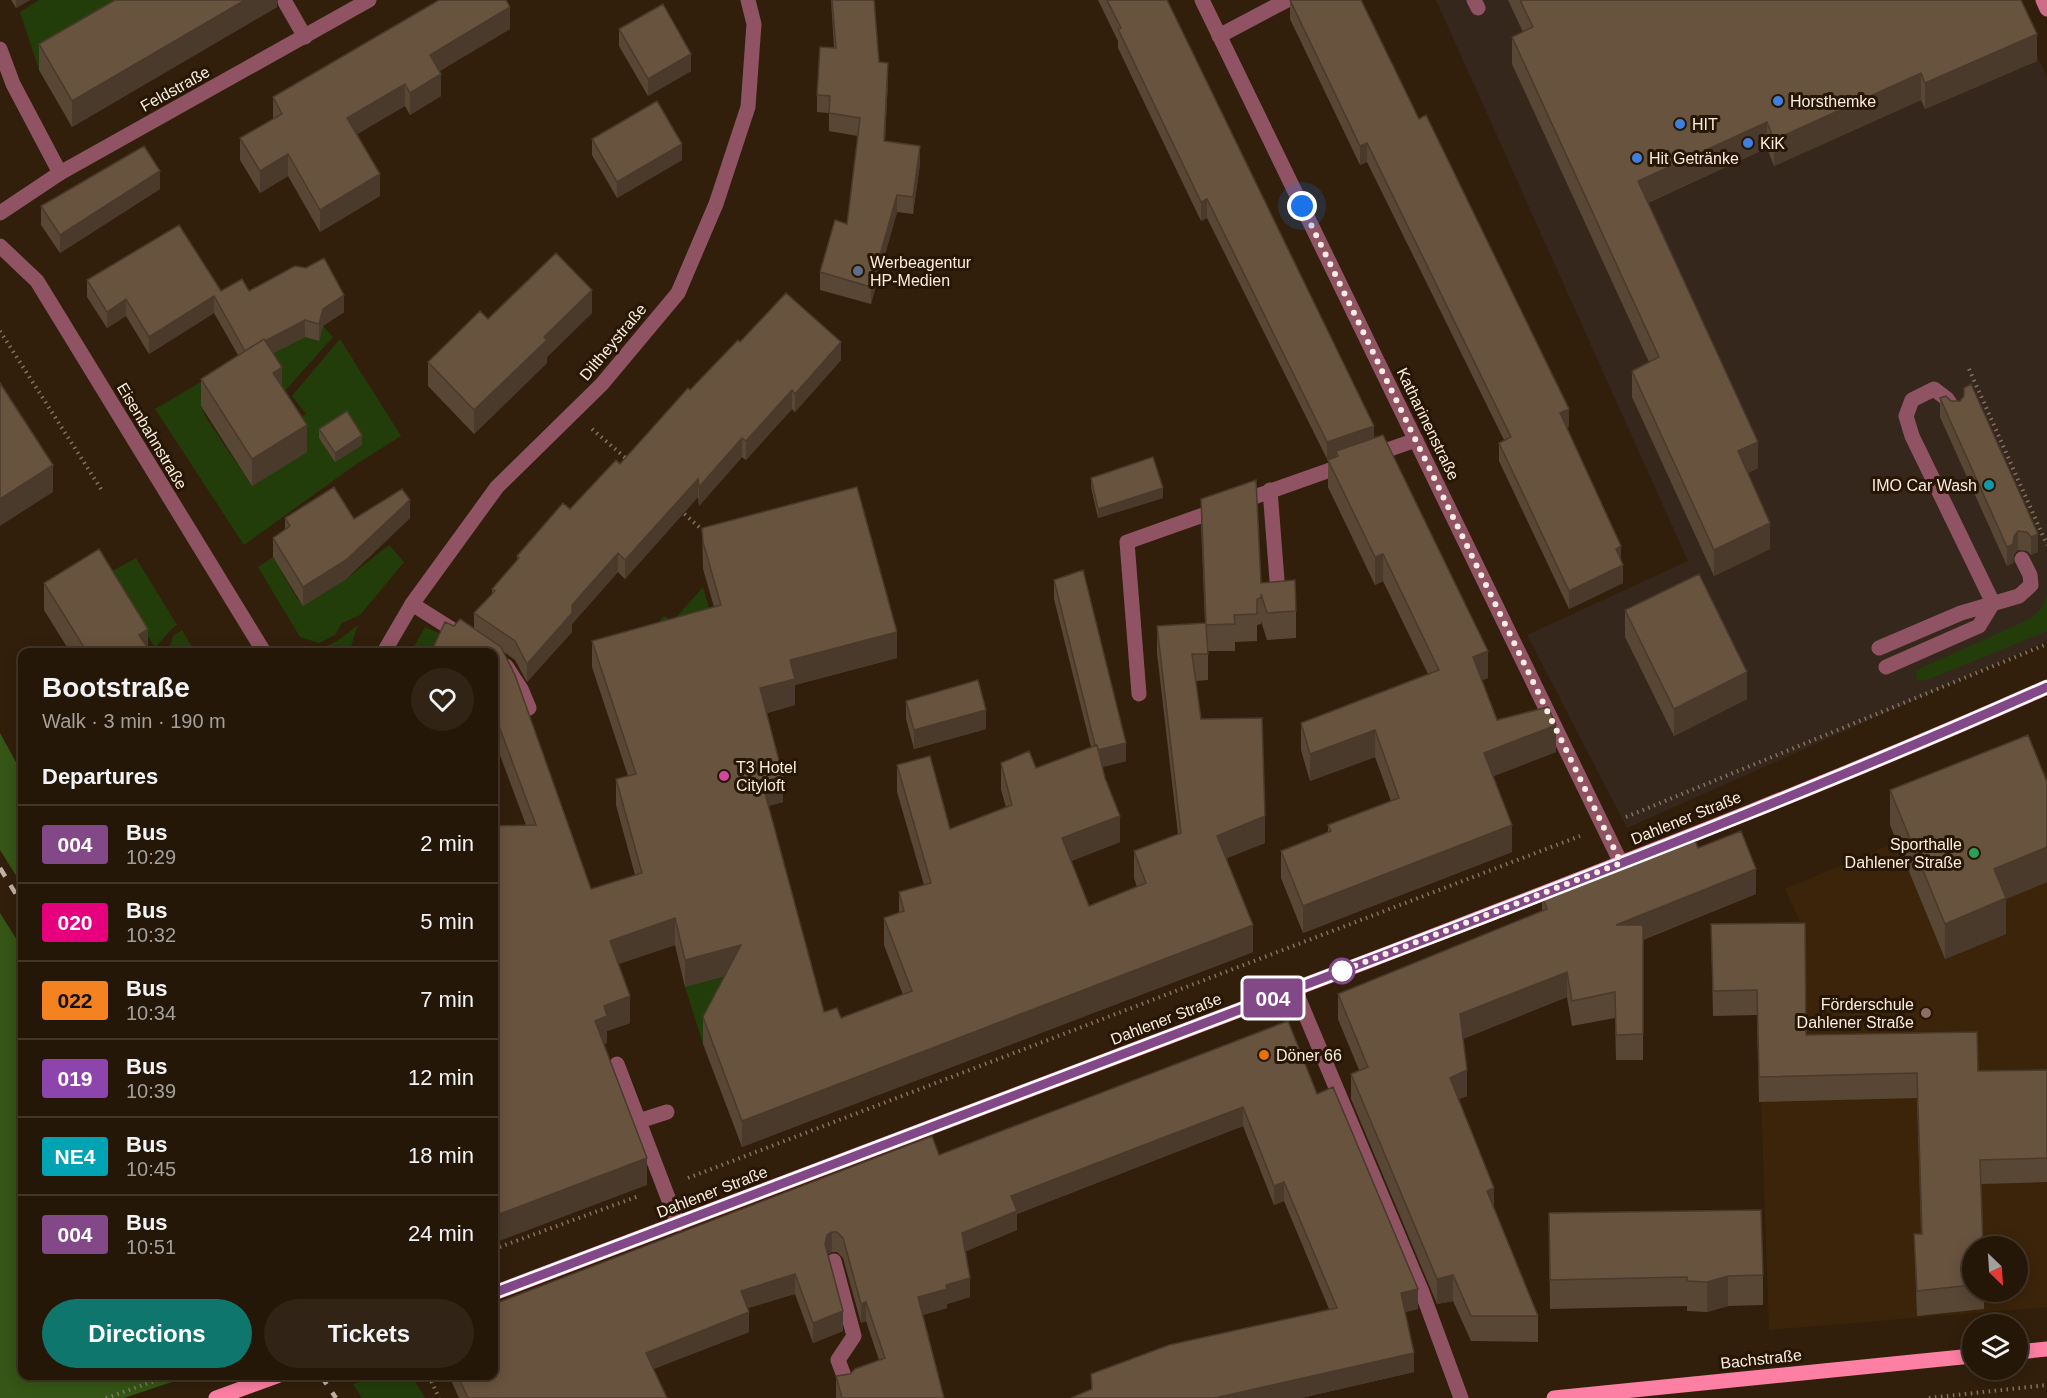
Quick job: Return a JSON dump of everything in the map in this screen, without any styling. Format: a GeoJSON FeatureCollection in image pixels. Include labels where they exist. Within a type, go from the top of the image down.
{"type":"FeatureCollection","features":[{"type":"Feature","properties":{"kind":"main road","name":"Dahlener Straße"},"geometry":{"type":"LineString","coordinates":[[498,1292],[1295,990],[1621,863],[1918,744],[2047,687]]}},
{"type":"Feature","properties":{"kind":"main road"},"geometry":{"type":"LineString","coordinates":[[2028,1351],[2047,1349]]}},
{"type":"Feature","properties":{"kind":"main road","name":"Bachstraße"},"geometry":{"type":"LineString","coordinates":[[1554,1398],[1962,1357]]}},
{"type":"Feature","properties":{"kind":"main road"},"geometry":{"type":"LineString","coordinates":[[216,1398],[266,1380]]}},
{"type":"Feature","properties":{"kind":"street","name":"Feldstraße"},"geometry":{"type":"LineString","coordinates":[[0,213],[60,173],[369,0]]}},
{"type":"Feature","properties":{"kind":"street","name":"Diltheystraße"},"geometry":{"type":"LineString","coordinates":[[386,648],[412,604],[497,487],[602,384],[678,293],[716,204],[747,107],[754,24],[748,0]]}},
{"type":"Feature","properties":{"kind":"street","name":"Katharinenstraße"},"geometry":{"type":"LineString","coordinates":[[1202,0],[1621,863]]}},
{"type":"Feature","properties":{"kind":"street"},"geometry":{"type":"LineString","coordinates":[[1219,36],[1287,0]]}},
{"type":"Feature","properties":{"kind":"street"},"geometry":{"type":"LineString","coordinates":[[2043,0],[2047,9]]}},
{"type":"Feature","properties":{"kind":"street"},"geometry":{"type":"LineString","coordinates":[[285,2],[305,37]]}},
{"type":"Feature","properties":{"kind":"street"},"geometry":{"type":"LineString","coordinates":[[0,49],[13,84],[60,173]]}},
{"type":"Feature","properties":{"kind":"street","name":"Eisenbahnstraße"},"geometry":{"type":"LineString","coordinates":[[0,246],[37,281],[262,648]]}},
{"type":"Feature","properties":{"kind":"street"},"geometry":{"type":"LineString","coordinates":[[1955,411],[1947,399],[1934,389],[1912,400],[1906,416],[1912,436],[1993,603]]}},
{"type":"Feature","properties":{"kind":"street"},"geometry":{"type":"LineString","coordinates":[[1139,694],[1126,543],[1270,490],[1416,441]]}},
{"type":"Feature","properties":{"kind":"street"},"geometry":{"type":"LineString","coordinates":[[1270,490],[1278,593]]}},
{"type":"Feature","properties":{"kind":"street"},"geometry":{"type":"LineString","coordinates":[[1879,648],[1961,613],[2019,596],[2031,585],[2030,575],[2022,559]]}},
{"type":"Feature","properties":{"kind":"street"},"geometry":{"type":"LineString","coordinates":[[1886,667],[1979,626],[1993,603]]}},
{"type":"Feature","properties":{"kind":"street"},"geometry":{"type":"LineString","coordinates":[[412,604],[482,648]]}},
{"type":"Feature","properties":{"kind":"street"},"geometry":{"type":"LineString","coordinates":[[498,659],[508,667],[529,708]]}},
{"type":"Feature","properties":{"kind":"street"},"geometry":{"type":"LineString","coordinates":[[1295,990],[1418,1281],[1461,1398]]}},
{"type":"Feature","properties":{"kind":"street"},"geometry":{"type":"LineString","coordinates":[[617,1064],[678,1224]]}},
{"type":"Feature","properties":{"kind":"street"},"geometry":{"type":"LineString","coordinates":[[639,1121],[667,1112]]}},
{"type":"Feature","properties":{"kind":"street"},"geometry":{"type":"LineString","coordinates":[[834,1261],[854,1336],[838,1360],[847,1384]]}},
{"type":"Feature","properties":{"kind":"path"},"geometry":{"type":"LineString","coordinates":[[0,331],[101,489]]}},
{"type":"Feature","properties":{"kind":"path"},"geometry":{"type":"LineString","coordinates":[[1969,369],[2047,546]]}},
{"type":"Feature","properties":{"kind":"path"},"geometry":{"type":"LineString","coordinates":[[573,412],[634,466]]}},
{"type":"Feature","properties":{"kind":"path"},"geometry":{"type":"LineString","coordinates":[[676,506],[712,538]]}},
{"type":"Feature","properties":{"kind":"path"},"geometry":{"type":"LineString","coordinates":[[498,1248],[1604,826],[2047,644]]}},
{"type":"Feature","properties":{"kind":"path"},"geometry":{"type":"LineString","coordinates":[[105,1398],[157,1380]]}},
{"type":"Feature","properties":{"kind":"path"},"geometry":{"type":"LineString","coordinates":[[431,1380],[439,1398]]}},
{"type":"Feature","properties":{"kind":"path"},"geometry":{"type":"LineString","coordinates":[[1929,1398],[2047,1385]]}},
{"type":"Feature","properties":{"kind":"shaded area"},"geometry":{"type":"Polygon","coordinates":[[[1436,0],[2012,0],[2047,77],[2047,641],[1627,828],[1527,635],[1688,561],[1436,0]]]}},
{"type":"Feature","properties":{"kind":"shaded area","name":"Förderschule Dahlener Straße"},"geometry":{"type":"Polygon","coordinates":[[[2031,761],[2039,776],[2047,772],[2047,1307],[1769,1330],[1761,1097],[1804,930],[1785,889],[1899,841],[1889,819],[2031,761]]]}},
{"type":"Feature","properties":{"kind":"green space"},"geometry":{"type":"Polygon","coordinates":[[[39,0],[159,0],[39,70],[20,12],[39,0]]]}},
{"type":"Feature","properties":{"kind":"green space"},"geometry":{"type":"Polygon","coordinates":[[[323,326],[333,337],[282,394],[201,406],[207,419],[252,486],[283,429],[306,414],[292,396],[340,339],[401,436],[355,465],[244,545],[155,409],[211,376],[305,337],[319,341],[323,326]]]}},
{"type":"Feature","properties":{"kind":"green space"},"geometry":{"type":"Polygon","coordinates":[[[389,545],[404,562],[360,615],[342,623],[335,635],[319,643],[300,637],[258,567],[273,557],[297,598],[305,604],[346,579],[389,545]]]}},
{"type":"Feature","properties":{"kind":"green space"},"geometry":{"type":"Polygon","coordinates":[[[136,558],[177,625],[155,647],[107,574],[136,558]]]}},
{"type":"Feature","properties":{"kind":"green space"},"geometry":{"type":"Polygon","coordinates":[[[703,587],[716,633],[625,658],[664,616],[673,621],[703,587]]]}},
{"type":"Feature","properties":{"kind":"green space"},"geometry":{"type":"Polygon","coordinates":[[[2047,595],[2047,631],[1927,680],[1917,680],[1916,671],[1921,668],[2030,619],[2042,608],[2047,595]]]}},
{"type":"Feature","properties":{"kind":"green space"},"geometry":{"type":"Polygon","coordinates":[[[358,625],[350,648],[319,648],[339,640],[358,625]]]}},
{"type":"Feature","properties":{"kind":"green space"},"geometry":{"type":"Polygon","coordinates":[[[425,627],[443,635],[435,648],[413,648],[425,627]]]}},
{"type":"Feature","properties":{"kind":"green space"},"geometry":{"type":"Polygon","coordinates":[[[182,630],[193,648],[169,648],[173,636],[182,630]]]}},
{"type":"Feature","properties":{"kind":"green space"},"geometry":{"type":"Polygon","coordinates":[[[0,733],[18,766],[18,879],[0,850],[0,733]]]}},
{"type":"Feature","properties":{"kind":"green space"},"geometry":{"type":"Polygon","coordinates":[[[0,913],[18,942],[18,1380],[178,1380],[124,1398],[0,1398],[0,913]]]}},
{"type":"Feature","properties":{"kind":"green space"},"geometry":{"type":"Polygon","coordinates":[[[740,972],[708,1035],[703,1044],[685,987],[740,972]]]}},
{"type":"Feature","properties":{"kind":"green space"},"geometry":{"type":"Polygon","coordinates":[[[364,1380],[414,1380],[425,1398],[362,1398],[353,1384],[364,1380]]]}},
{"type":"Feature","properties":{"kind":"building"},"geometry":{"type":"Polygon","coordinates":[[[115,0],[245,0],[72,101],[39,44],[115,0]]]}},
{"type":"Feature","properties":{"kind":"building"},"geometry":{"type":"Polygon","coordinates":[[[439,0],[506,0],[510,7],[430,55],[441,74],[410,93],[405,84],[347,118],[380,174],[320,210],[288,154],[260,171],[240,138],[282,114],[273,97],[439,0]]]}},
{"type":"Feature","properties":{"kind":"building"},"geometry":{"type":"Polygon","coordinates":[[[832,0],[874,0],[879,62],[888,63],[884,141],[920,146],[913,197],[897,195],[871,287],[820,272],[835,220],[847,224],[860,118],[829,113],[830,96],[817,95],[820,47],[836,48],[832,0]]]}},
{"type":"Feature","properties":{"kind":"building"},"geometry":{"type":"Polygon","coordinates":[[[1107,0],[1167,0],[1374,426],[1327,442],[1207,199],[1201,202],[1118,29],[1121,28],[1107,0]]]}},
{"type":"Feature","properties":{"kind":"building"},"geometry":{"type":"Polygon","coordinates":[[[1290,0],[1361,0],[1419,119],[1426,115],[1569,409],[1560,413],[1621,546],[1616,549],[1623,565],[1569,591],[1499,443],[1511,437],[1367,143],[1360,146],[1290,0]]]}},
{"type":"Feature","properties":{"kind":"building","name":"HIT"},"geometry":{"type":"Polygon","coordinates":[[[1520,0],[2021,0],[2037,34],[1925,83],[1921,73],[1774,140],[1767,122],[1638,181],[1758,442],[1738,451],[1770,523],[1714,550],[1632,371],[1659,357],[1512,37],[1533,27],[1520,0]]]}},
{"type":"Feature","properties":{"kind":"building"},"geometry":{"type":"Polygon","coordinates":[[[663,4],[691,54],[648,79],[619,29],[663,4]]]}},
{"type":"Feature","properties":{"kind":"building"},"geometry":{"type":"Polygon","coordinates":[[[657,101],[682,144],[617,182],[592,139],[657,101]]]}},
{"type":"Feature","properties":{"kind":"building"},"geometry":{"type":"Polygon","coordinates":[[[144,146],[160,171],[60,235],[41,206],[144,146]]]}},
{"type":"Feature","properties":{"kind":"building"},"geometry":{"type":"Polygon","coordinates":[[[179,225],[221,291],[242,279],[249,291],[295,266],[306,268],[324,258],[344,295],[323,309],[319,324],[305,320],[265,341],[264,339],[245,351],[214,296],[149,337],[126,299],[107,312],[87,280],[179,225]]]}},
{"type":"Feature","properties":{"kind":"building"},"geometry":{"type":"Polygon","coordinates":[[[556,253],[592,290],[544,337],[547,340],[474,410],[428,362],[480,311],[488,319],[556,253]]]}},
{"type":"Feature","properties":{"kind":"building"},"geometry":{"type":"Polygon","coordinates":[[[786,293],[841,342],[795,394],[792,390],[746,441],[742,438],[699,487],[698,479],[625,560],[618,553],[572,605],[572,613],[527,664],[515,641],[474,613],[495,591],[492,589],[519,558],[517,556],[563,503],[570,509],[616,460],[620,464],[688,388],[690,390],[738,340],[740,342],[786,293]]]}},
{"type":"Feature","properties":{"kind":"building"},"geometry":{"type":"Polygon","coordinates":[[[264,339],[282,367],[273,373],[307,425],[252,459],[201,379],[264,339]]]}},
{"type":"Feature","properties":{"kind":"building"},"geometry":{"type":"Polygon","coordinates":[[[0,383],[53,465],[0,499],[0,383]]]}},
{"type":"Feature","properties":{"kind":"building","name":"IMO Car Wash"},"geometry":{"type":"Polygon","coordinates":[[[1971,384],[2038,534],[2031,537],[2027,532],[2018,531],[2014,536],[2013,544],[2007,547],[1940,398],[1946,396],[1951,401],[1960,401],[1964,396],[1964,388],[1971,384]]]}},
{"type":"Feature","properties":{"kind":"building"},"geometry":{"type":"Polygon","coordinates":[[[347,411],[362,435],[335,453],[319,429],[347,411]]]}},
{"type":"Feature","properties":{"kind":"building"},"geometry":{"type":"Polygon","coordinates":[[[1383,435],[1488,651],[1473,657],[1497,720],[1548,707],[1556,725],[1484,753],[1512,825],[1303,906],[1281,851],[1331,831],[1328,825],[1399,798],[1375,730],[1310,754],[1301,723],[1439,670],[1383,554],[1375,557],[1328,460],[1338,456],[1336,451],[1383,435]]]}},
{"type":"Feature","properties":{"kind":"building"},"geometry":{"type":"Polygon","coordinates":[[[1153,457],[1163,488],[1098,509],[1091,478],[1153,457]]]}},
{"type":"Feature","properties":{"kind":"building"},"geometry":{"type":"Polygon","coordinates":[[[1256,480],[1261,583],[1295,580],[1296,611],[1267,613],[1261,594],[1261,598],[1257,599],[1257,614],[1234,615],[1235,624],[1206,625],[1208,654],[1192,654],[1201,719],[1262,718],[1265,816],[1217,836],[1253,925],[742,1121],[703,1017],[741,945],[685,960],[675,918],[610,941],[630,996],[604,1006],[607,1016],[595,1021],[647,1158],[498,1214],[498,826],[536,825],[498,724],[498,648],[433,648],[445,622],[454,626],[460,619],[501,647],[515,675],[591,889],[642,873],[616,779],[636,774],[592,641],[721,605],[703,542],[702,528],[857,487],[897,632],[790,660],[795,679],[760,688],[783,776],[762,782],[824,1012],[837,1008],[841,1018],[912,991],[884,918],[904,911],[899,892],[931,883],[897,765],[930,756],[950,829],[1012,805],[1001,763],[1029,751],[1036,768],[1097,745],[1105,778],[1120,816],[1062,838],[1089,906],[1146,883],[1134,851],[1181,833],[1157,626],[1206,623],[1201,499],[1256,480]]]}},
{"type":"Feature","properties":{"kind":"building"},"geometry":{"type":"Polygon","coordinates":[[[334,487],[354,519],[402,489],[410,500],[346,560],[303,587],[273,538],[290,526],[285,518],[334,487]]]}},
{"type":"Feature","properties":{"kind":"building"},"geometry":{"type":"Polygon","coordinates":[[[99,549],[148,629],[139,635],[147,648],[85,648],[44,583],[99,549]]]}},
{"type":"Feature","properties":{"kind":"building"},"geometry":{"type":"Polygon","coordinates":[[[1083,570],[1126,743],[1098,750],[1054,580],[1083,570]]]}},
{"type":"Feature","properties":{"kind":"building"},"geometry":{"type":"Polygon","coordinates":[[[1699,574],[1747,672],[1674,709],[1625,610],[1699,574]]]}},
{"type":"Feature","properties":{"kind":"building"},"geometry":{"type":"Polygon","coordinates":[[[978,680],[986,710],[914,730],[906,701],[978,680]]]}},
{"type":"Feature","properties":{"kind":"building","name":"Sporthalle Dahlener Straße"},"geometry":{"type":"Polygon","coordinates":[[[2028,735],[2047,782],[2047,847],[1994,869],[2006,898],[1945,924],[1890,790],[2028,735]]]}},
{"type":"Feature","properties":{"kind":"building"},"geometry":{"type":"Polygon","coordinates":[[[1741,831],[1756,869],[1616,925],[1643,925],[1643,1034],[1616,1035],[1615,992],[1572,1001],[1567,972],[1460,1014],[1467,1070],[1450,1078],[1494,1188],[1487,1191],[1538,1316],[1471,1316],[1453,1275],[1437,1279],[1351,1074],[1368,1067],[1338,994],[1547,909],[1542,896],[1694,837],[1698,848],[1741,831]]]}},
{"type":"Feature","properties":{"kind":"building"},"geometry":{"type":"Polygon","coordinates":[[[1805,923],[1806,1035],[1977,1032],[1978,1071],[2047,1070],[2047,1158],[1980,1160],[1983,1236],[1962,1236],[1962,1286],[1917,1291],[1914,1234],[1922,1234],[1917,1073],[1759,1077],[1757,990],[1713,991],[1711,924],[1805,923]]]}},
{"type":"Feature","properties":{"kind":"building"},"geometry":{"type":"Polygon","coordinates":[[[1288,1021],[1317,1094],[1333,1087],[1418,1289],[1401,1293],[1414,1353],[1215,1398],[1071,1398],[1092,1389],[1091,1374],[1169,1345],[1337,1308],[1284,1182],[1274,1186],[1243,1107],[1011,1196],[1017,1211],[962,1233],[970,1278],[946,1285],[947,1289],[918,1297],[944,1398],[842,1398],[836,1376],[850,1374],[855,1369],[885,1358],[866,1302],[861,1304],[843,1238],[837,1232],[832,1232],[827,1235],[825,1244],[843,1311],[813,1323],[795,1274],[741,1291],[749,1312],[646,1353],[667,1398],[468,1398],[460,1380],[498,1380],[498,1302],[932,1136],[939,1155],[1288,1021]]]}},
{"type":"Feature","properties":{"kind":"building"},"geometry":{"type":"Polygon","coordinates":[[[1761,1210],[1763,1275],[1728,1276],[1707,1282],[1687,1281],[1687,1277],[1550,1280],[1549,1213],[1761,1210]]]}},
{"type":"Feature","properties":{"kind":"railway"},"geometry":{"type":"LineString","coordinates":[[0,868],[18,897]]}},
{"type":"Feature","properties":{"kind":"railway"},"geometry":{"type":"LineString","coordinates":[[324,1380],[336,1398]]}},
{"type":"Feature","properties":{"kind":"bus line","name":"004"},"geometry":{"type":"LineString","coordinates":[[498,1291],[1295,990],[1621,863],[1918,744],[2047,687]]}},
{"type":"Feature","properties":{"kind":"place","name":"Horsthemke"},"geometry":{"type":"Point","coordinates":[1778,101]}},
{"type":"Feature","properties":{"kind":"place","name":"HIT"},"geometry":{"type":"Point","coordinates":[1680,124]}},
{"type":"Feature","properties":{"kind":"place","name":"KiK"},"geometry":{"type":"Point","coordinates":[1748,143]}},
{"type":"Feature","properties":{"kind":"place","name":"Hit Getränke"},"geometry":{"type":"Point","coordinates":[1637,158]}},
{"type":"Feature","properties":{"kind":"place","name":"Werbeagentur HP-Medien"},"geometry":{"type":"Point","coordinates":[858,271]}},
{"type":"Feature","properties":{"kind":"place","name":"IMO Car Wash"},"geometry":{"type":"Point","coordinates":[1989,485]}},
{"type":"Feature","properties":{"kind":"place","name":"T3 Hotel Cityloft"},"geometry":{"type":"Point","coordinates":[724,776]}},
{"type":"Feature","properties":{"kind":"place","name":"Sporthalle Dahlener Straße"},"geometry":{"type":"Point","coordinates":[1974,853]}},
{"type":"Feature","properties":{"kind":"place","name":"Förderschule Dahlener Straße"},"geometry":{"type":"Point","coordinates":[1926,1013]}},
{"type":"Feature","properties":{"kind":"place","name":"Döner 66"},"geometry":{"type":"Point","coordinates":[1264,1055]}},
{"type":"Feature","properties":{"kind":"route"},"geometry":{"type":"LineString","coordinates":[[1302,206],[1621,863],[1339,972],[1342,971]]}}]}
